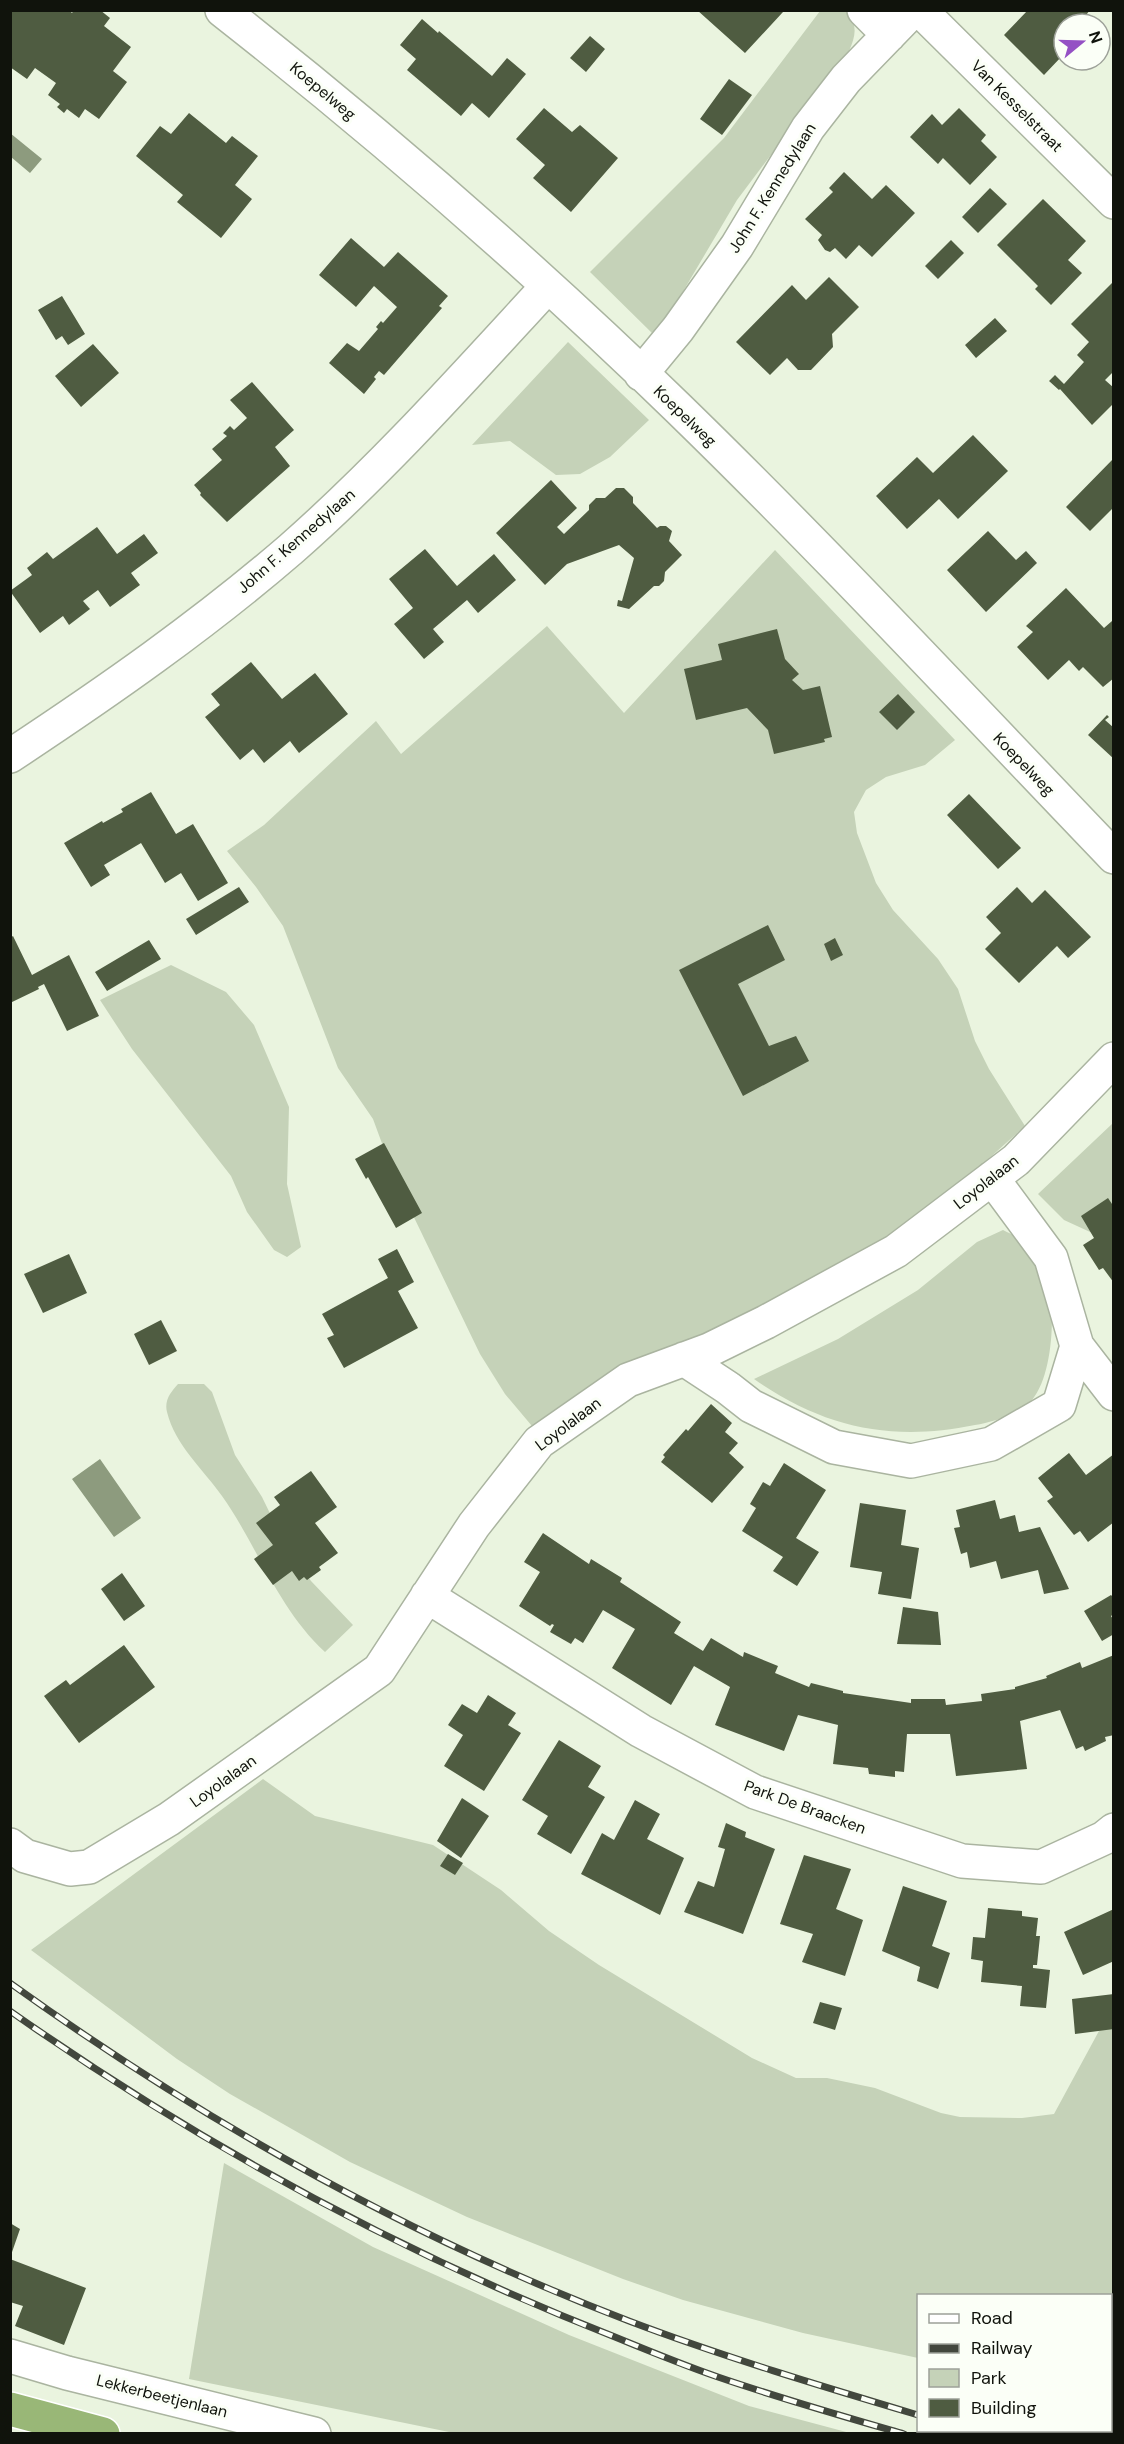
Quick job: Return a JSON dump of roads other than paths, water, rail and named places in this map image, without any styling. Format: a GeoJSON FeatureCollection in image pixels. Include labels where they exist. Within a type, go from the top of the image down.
{"type":"FeatureCollection","features":[{"type":"Feature","properties":{"kind":"highway"},"geometry":{"type":"LineString","coordinates":[[10,2409],[103,2433]]}},
{"type":"Feature","properties":{"kind":"street","name":"Koepelweg"},"geometry":{"type":"LineString","coordinates":[[222,10],[386,143],[678,408],[807,537],[1113,857]]}},
{"type":"Feature","properties":{"kind":"street"},"geometry":{"type":"LineString","coordinates":[[864,10],[889,35]]}},
{"type":"Feature","properties":{"kind":"street","name":"John F. Kennedylaan"},"geometry":{"type":"LineString","coordinates":[[641,374],[678,329],[737,246],[808,128],[846,79],[913,10]]}},
{"type":"Feature","properties":{"kind":"street","name":"Van Kesselstraat"},"geometry":{"type":"LineString","coordinates":[[920,10],[1113,202]]}},
{"type":"Feature","properties":{"kind":"street","name":"John F. Kennedylaan"},"geometry":{"type":"LineString","coordinates":[[11,756],[177,640],[289,551],[431,414],[547,287]]}},
{"type":"Feature","properties":{"kind":"street","name":"Loyolalaan"},"geometry":{"type":"LineString","coordinates":[[10,1845],[25,1856],[70,1869],[89,1867],[169,1819],[379,1670],[474,1525],[539,1442],[628,1380],[709,1350],[766,1322],[896,1251],[1016,1160],[1113,1059]]}},
{"type":"Feature","properties":{"kind":"street"},"geometry":{"type":"LineString","coordinates":[[992,1178],[1051,1258],[1077,1346],[1113,1394]]}},
{"type":"Feature","properties":{"kind":"street"},"geometry":{"type":"LineString","coordinates":[[684,1359],[751,1406],[834,1448],[911,1461],[991,1444],[1059,1405],[1077,1346]]}},
{"type":"Feature","properties":{"kind":"street","name":"Park De Braacken"},"geometry":{"type":"LineString","coordinates":[[427,1596],[641,1731],[754,1792],[962,1861],[1041,1867],[1104,1838],[1113,1830]]}},
{"type":"Feature","properties":{"kind":"street","name":"Lekkerbeetjenlaan"},"geometry":{"type":"LineString","coordinates":[[10,2356],[78,2376],[314,2433]]}},
{"type":"Feature","properties":{"kind":"railway"},"geometry":{"type":"LineString","coordinates":[[10,1983],[156,2082],[232,2128],[309,2172],[466,2252],[547,2288],[701,2347],[917,2415]]}},
{"type":"Feature","properties":{"kind":"railway"},"geometry":{"type":"LineString","coordinates":[[10,2011],[155,2107],[228,2151],[379,2232],[456,2269],[692,2368],[787,2400],[904,2434]]}},
{"type":"Feature","properties":{"kind":"railway"},"geometry":{"type":"LineString","coordinates":[[981,2432],[988,2434]]}}]}
